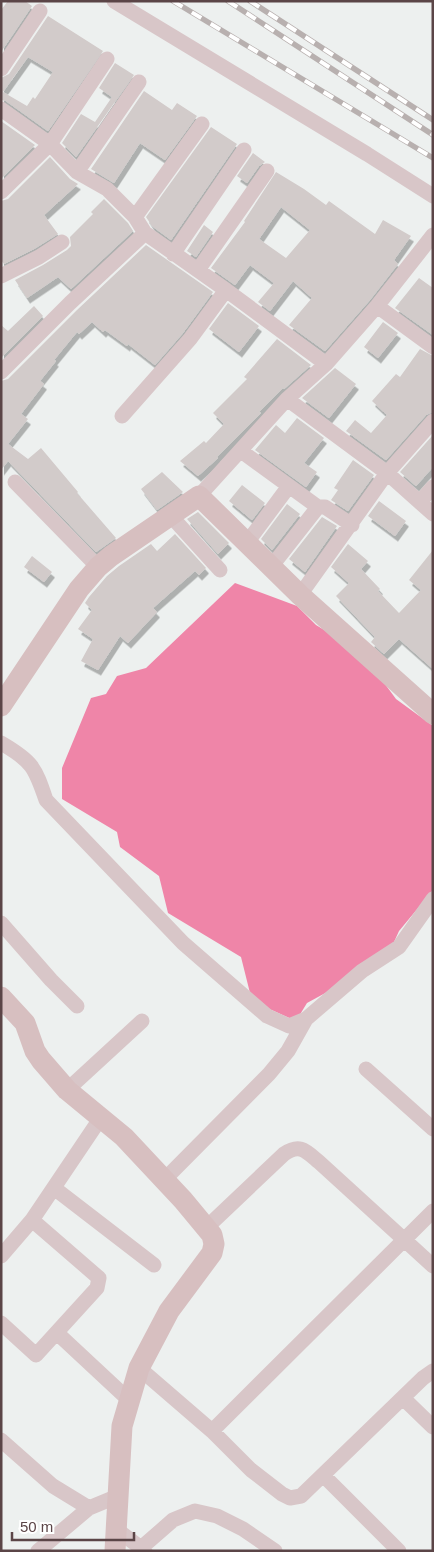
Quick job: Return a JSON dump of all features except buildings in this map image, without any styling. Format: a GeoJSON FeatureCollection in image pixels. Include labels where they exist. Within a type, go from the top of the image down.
{"type":"FeatureCollection","features":[{"type":"Feature","properties":{"kind":"street"},"geometry":{"type":"LineString","coordinates":[[114,1],[359,149],[433,196]]}},
{"type":"Feature","properties":{"kind":"street"},"geometry":{"type":"LineString","coordinates":[[1,69],[40,11]]}},
{"type":"Feature","properties":{"kind":"street"},"geometry":{"type":"LineString","coordinates":[[1,192],[50,144],[107,59]]}},
{"type":"Feature","properties":{"kind":"street"},"geometry":{"type":"LineString","coordinates":[[78,172],[139,82]]}},
{"type":"Feature","properties":{"kind":"street"},"geometry":{"type":"LineString","coordinates":[[1,109],[50,144],[78,172],[107,189],[135,217],[145,233],[326,364]]}},
{"type":"Feature","properties":{"kind":"street"},"geometry":{"type":"LineString","coordinates":[[135,217],[202,124]]}},
{"type":"Feature","properties":{"kind":"street"},"geometry":{"type":"LineString","coordinates":[[173,254],[244,150]]}},
{"type":"Feature","properties":{"kind":"street"},"geometry":{"type":"LineString","coordinates":[[198,270],[267,171]]}},
{"type":"Feature","properties":{"kind":"street"},"geometry":{"type":"LineString","coordinates":[[1,372],[70,303],[145,233]]}},
{"type":"Feature","properties":{"kind":"street"},"geometry":{"type":"LineString","coordinates":[[1,706],[79,589],[98,567],[111,556],[199,496],[287,398],[326,364],[377,306],[433,235]]}},
{"type":"Feature","properties":{"kind":"street"},"geometry":{"type":"LineString","coordinates":[[1,276],[39,257],[62,242]]}},
{"type":"Feature","properties":{"kind":"street"},"geometry":{"type":"LineString","coordinates":[[122,416],[190,339],[226,290]]}},
{"type":"Feature","properties":{"kind":"street"},"geometry":{"type":"LineString","coordinates":[[377,306],[433,347]]}},
{"type":"Feature","properties":{"kind":"street"},"geometry":{"type":"LineString","coordinates":[[287,398],[387,473],[433,514]]}},
{"type":"Feature","properties":{"kind":"street"},"geometry":{"type":"LineString","coordinates":[[300,595],[352,525],[387,473],[433,421]]}},
{"type":"Feature","properties":{"kind":"street"},"geometry":{"type":"LineString","coordinates":[[240,451],[318,507],[325,507],[352,525]]}},
{"type":"Feature","properties":{"kind":"street"},"geometry":{"type":"LineString","coordinates":[[15,482],[98,567]]}},
{"type":"Feature","properties":{"kind":"street"},"geometry":{"type":"LineString","coordinates":[[246,544],[289,486]]}},
{"type":"Feature","properties":{"kind":"street"},"geometry":{"type":"LineString","coordinates":[[420,502],[433,487]]}},
{"type":"Feature","properties":{"kind":"street"},"geometry":{"type":"LineString","coordinates":[[199,496],[300,595],[433,714]]}},
{"type":"Feature","properties":{"kind":"street"},"geometry":{"type":"LineString","coordinates":[[271,567],[318,507]]}},
{"type":"Feature","properties":{"kind":"street"},"geometry":{"type":"LineString","coordinates":[[170,515],[220,570]]}},
{"type":"Feature","properties":{"kind":"street"},"geometry":{"type":"LineString","coordinates":[[1,743],[32,765],[46,800],[183,943],[267,1016],[289,1026],[306,1019],[362,971],[399,947],[433,899]]}},
{"type":"Feature","properties":{"kind":"street"},"geometry":{"type":"LineString","coordinates":[[1,923],[51,980],[77,1006]]}},
{"type":"Feature","properties":{"kind":"street"},"geometry":{"type":"LineString","coordinates":[[1,996],[25,1024],[35,1051],[41,1060],[67,1090],[124,1137],[212,1235],[214,1244],[212,1253],[168,1311],[139,1368],[122,1426],[115,1551]]}},
{"type":"Feature","properties":{"kind":"street"},"geometry":{"type":"LineString","coordinates":[[163,1180],[269,1074],[288,1051],[306,1019]]}},
{"type":"Feature","properties":{"kind":"street"},"geometry":{"type":"LineString","coordinates":[[67,1090],[142,1021]]}},
{"type":"Feature","properties":{"kind":"street"},"geometry":{"type":"LineString","coordinates":[[366,1069],[433,1129]]}},
{"type":"Feature","properties":{"kind":"street"},"geometry":{"type":"LineString","coordinates":[[1,1256],[32,1220],[100,1118]]}},
{"type":"Feature","properties":{"kind":"street"},"geometry":{"type":"LineString","coordinates":[[206,1228],[284,1154],[293,1148],[302,1149],[433,1266]]}},
{"type":"Feature","properties":{"kind":"street"},"geometry":{"type":"LineString","coordinates":[[54,1188],[154,1265]]}},
{"type":"Feature","properties":{"kind":"street"},"geometry":{"type":"LineString","coordinates":[[212,1431],[433,1211]]}},
{"type":"Feature","properties":{"kind":"street"},"geometry":{"type":"LineString","coordinates":[[1,1323],[36,1355],[97,1288],[99,1278],[32,1220]]}},
{"type":"Feature","properties":{"kind":"street"},"geometry":{"type":"LineString","coordinates":[[57,1333],[130,1401]]}},
{"type":"Feature","properties":{"kind":"street"},"geometry":{"type":"LineString","coordinates":[[139,1368],[212,1431],[251,1470],[290,1498],[301,1496],[433,1371]]}},
{"type":"Feature","properties":{"kind":"street"},"geometry":{"type":"LineString","coordinates":[[404,1398],[433,1427]]}},
{"type":"Feature","properties":{"kind":"street"},"geometry":{"type":"LineString","coordinates":[[1,1440],[53,1486],[89,1508]]}},
{"type":"Feature","properties":{"kind":"street"},"geometry":{"type":"LineString","coordinates":[[323,1475],[399,1551]]}},
{"type":"Feature","properties":{"kind":"street"},"geometry":{"type":"LineString","coordinates":[[38,1551],[89,1508],[118,1496]]}},
{"type":"Feature","properties":{"kind":"street"},"geometry":{"type":"LineString","coordinates":[[116,1529],[143,1550],[173,1520],[195,1511],[217,1516],[275,1551]]}},
{"type":"Feature","properties":{"kind":"shaded area"},"geometry":{"type":"Polygon","coordinates":[[[235,583],[297,606],[316,625],[362,653],[396,699],[433,726],[433,890],[399,931],[394,942],[329,991],[307,1003],[296,1021],[252,1001],[241,957],[168,913],[159,876],[120,847],[117,832],[62,799],[62,768],[91,698],[106,694],[117,676],[146,668],[235,583]]]}},
{"type":"Feature","properties":{"kind":"railway"},"geometry":{"type":"LineString","coordinates":[[173,1],[433,158]]}},
{"type":"Feature","properties":{"kind":"railway"},"geometry":{"type":"LineString","coordinates":[[228,1],[433,135]]}},
{"type":"Feature","properties":{"kind":"railway"},"geometry":{"type":"LineString","coordinates":[[250,1],[433,120]]}}]}
